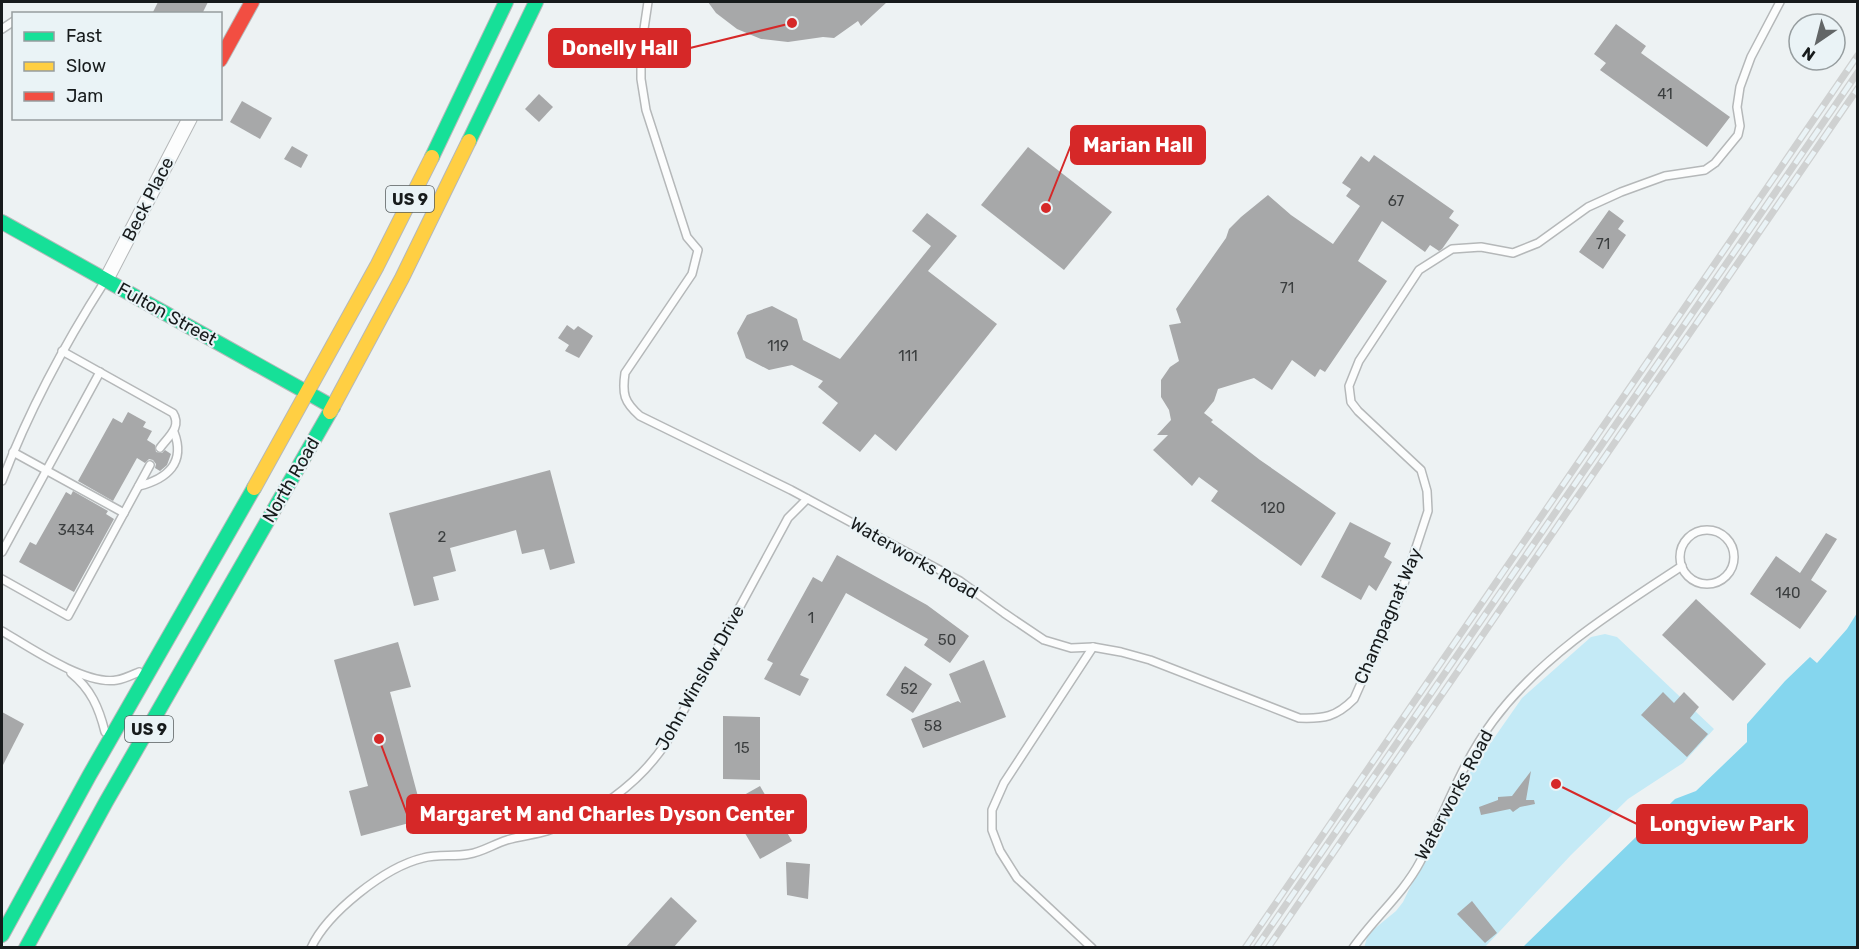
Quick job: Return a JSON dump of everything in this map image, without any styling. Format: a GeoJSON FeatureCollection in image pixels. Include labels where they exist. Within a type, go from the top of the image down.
{"type":"FeatureCollection","features":[{"type":"Feature","properties":{"kind":"main road"},"geometry":{"type":"LineString","coordinates":[[222,56],[252,2]]}},
{"type":"Feature","properties":{"kind":"main road","name":"North Road"},"geometry":{"type":"LineString","coordinates":[[2,935],[107,745],[308,393],[386,248],[506,2]]}},
{"type":"Feature","properties":{"kind":"main road","name":"North Road"},"geometry":{"type":"LineString","coordinates":[[26,948],[101,811],[333,407],[425,231],[536,2]]}},
{"type":"Feature","properties":{"kind":"main road","name":"Fulton Street"},"geometry":{"type":"LineString","coordinates":[[2,222],[333,407]]}},
{"type":"Feature","properties":{"kind":"street","name":"Beck Place"},"geometry":{"type":"LineString","coordinates":[[106,280],[189,120]]}},
{"type":"Feature","properties":{"kind":"lane","name":"Waterworks Road"},"geometry":{"type":"LineString","coordinates":[[648,2],[641,49],[641,79],[646,110],[687,237],[698,250],[692,274],[625,373],[624,397],[631,408],[640,416],[807,499],[960,581],[1044,640],[1071,648],[1093,647]]}},
{"type":"Feature","properties":{"kind":"lane","name":"Champagnat Way"},"geometry":{"type":"LineString","coordinates":[[1093,647],[1150,660],[1299,718],[1321,719],[1342,711],[1354,699],[1401,593],[1428,511],[1427,491],[1422,470],[1351,402],[1349,386],[1359,361],[1419,270],[1452,249],[1481,247],[1513,253],[1538,243],[1588,207],[1621,192],[1665,176],[1705,170],[1715,163],[1738,135],[1740,126],[1737,107],[1740,87],[1751,57],[1780,2]]}},
{"type":"Feature","properties":{"kind":"lane"},"geometry":{"type":"LineString","coordinates":[[2,481],[37,398],[62,351],[106,280]]}},
{"type":"Feature","properties":{"kind":"lane"},"geometry":{"type":"LineString","coordinates":[[62,351],[173,413],[176,418],[174,432],[179,451],[168,473],[153,483],[139,486]]}},
{"type":"Feature","properties":{"kind":"lane"},"geometry":{"type":"LineString","coordinates":[[2,552],[100,372]]}},
{"type":"Feature","properties":{"kind":"lane"},"geometry":{"type":"LineString","coordinates":[[160,448],[174,432]]}},
{"type":"Feature","properties":{"kind":"lane"},"geometry":{"type":"LineString","coordinates":[[13,452],[124,513]]}},
{"type":"Feature","properties":{"kind":"lane"},"geometry":{"type":"LineString","coordinates":[[2,579],[68,616],[150,465]]}},
{"type":"Feature","properties":{"kind":"lane","name":"John Winslow Drive"},"geometry":{"type":"LineString","coordinates":[[311,948],[316,936],[354,897],[387,873],[423,858],[470,854],[508,839],[545,832],[580,819],[617,796],[661,750],[788,518],[807,499]]}},
{"type":"Feature","properties":{"kind":"lane"},"geometry":{"type":"LineString","coordinates":[[1703,530],[1721,534],[1729,540],[1733,548],[1731,572],[1716,583],[1708,585],[1692,579],[1682,566],[1680,557],[1682,547],[1694,533],[1703,530]]}},
{"type":"Feature","properties":{"kind":"lane","name":"Waterworks Road"},"geometry":{"type":"LineString","coordinates":[[1353,948],[1366,929],[1405,885],[1419,862],[1474,751],[1493,721],[1517,692],[1544,666],[1591,628],[1682,566]]}},
{"type":"Feature","properties":{"kind":"lane"},"geometry":{"type":"LineString","coordinates":[[2,632],[65,667],[108,681],[124,678],[153,665]]}},
{"type":"Feature","properties":{"kind":"lane"},"geometry":{"type":"LineString","coordinates":[[1092,948],[1017,878],[1000,851],[992,830],[992,810],[1004,783],[1093,647]]}},
{"type":"Feature","properties":{"kind":"lane"},"geometry":{"type":"LineString","coordinates":[[65,667],[83,684],[95,700],[107,745]]}},
{"type":"Feature","properties":{"kind":"shaded area"},"geometry":{"type":"Polygon","coordinates":[[[1605,634],[1617,637],[1714,729],[1683,763],[1628,799],[1571,855],[1485,947],[1364,948],[1368,934],[1396,911],[1403,902],[1455,794],[1522,698],[1591,637],[1605,634]]]}},
{"type":"Feature","properties":{"kind":"water"},"geometry":{"type":"Polygon","coordinates":[[[1857,613],[1857,947],[1523,947],[1675,799],[1696,791],[1747,742],[1747,724],[1810,657],[1817,663],[1847,629],[1857,613]]]}},
{"type":"Feature","properties":{"kind":"building"},"geometry":{"type":"Polygon","coordinates":[[[158,2],[208,2],[203,12],[153,12],[158,2]]]}},
{"type":"Feature","properties":{"kind":"building"},"geometry":{"type":"Polygon","coordinates":[[[708,2],[887,2],[861,26],[858,21],[834,38],[823,37],[788,42],[761,39],[737,29],[716,13],[708,2]]]}},
{"type":"Feature","properties":{"kind":"building"},"geometry":{"type":"Polygon","coordinates":[[[1616,24],[1646,46],[1641,53],[1730,117],[1707,147],[1600,70],[1606,63],[1594,54],[1616,24]]]}},
{"type":"Feature","properties":{"kind":"building"},"geometry":{"type":"Polygon","coordinates":[[[539,94],[553,107],[539,122],[525,109],[539,94]]]}},
{"type":"Feature","properties":{"kind":"building"},"geometry":{"type":"Polygon","coordinates":[[[242,101],[272,118],[260,139],[230,122],[242,101]]]}},
{"type":"Feature","properties":{"kind":"building"},"geometry":{"type":"Polygon","coordinates":[[[292,146],[308,155],[301,168],[284,159],[292,146]]]}},
{"type":"Feature","properties":{"kind":"building"},"geometry":{"type":"Polygon","coordinates":[[[1028,147],[1112,212],[1064,270],[981,205],[1028,147]]]}},
{"type":"Feature","properties":{"kind":"building"},"geometry":{"type":"Polygon","coordinates":[[[1374,155],[1454,211],[1449,218],[1459,225],[1442,249],[1439,251],[1430,245],[1425,252],[1382,221],[1358,261],[1387,281],[1325,372],[1320,369],[1315,377],[1292,360],[1272,390],[1254,378],[1218,389],[1214,401],[1204,413],[1213,420],[1211,422],[1260,460],[1336,513],[1301,566],[1211,501],[1218,491],[1199,477],[1192,486],[1153,450],[1168,435],[1157,435],[1171,420],[1169,410],[1161,397],[1161,380],[1170,367],[1179,361],[1169,325],[1181,323],[1176,309],[1226,238],[1229,229],[1268,195],[1291,215],[1333,244],[1360,206],[1346,196],[1351,189],[1342,183],[1361,156],[1369,162],[1374,155]]]}},
{"type":"Feature","properties":{"kind":"building"},"geometry":{"type":"Polygon","coordinates":[[[1609,210],[1624,221],[1618,229],[1626,235],[1603,269],[1579,252],[1609,210]]]}},
{"type":"Feature","properties":{"kind":"building"},"geometry":{"type":"Polygon","coordinates":[[[927,213],[957,236],[928,271],[997,324],[896,451],[875,434],[860,452],[822,423],[838,403],[818,387],[823,381],[792,365],[769,370],[746,358],[737,333],[747,315],[772,306],[797,319],[803,340],[840,359],[931,246],[912,231],[927,213]]]}},
{"type":"Feature","properties":{"kind":"building"},"geometry":{"type":"Polygon","coordinates":[[[567,325],[574,330],[578,326],[593,336],[579,358],[565,351],[569,345],[558,338],[567,325]]]}},
{"type":"Feature","properties":{"kind":"building"},"geometry":{"type":"Polygon","coordinates":[[[128,412],[146,422],[143,427],[152,431],[147,440],[155,445],[156,452],[162,453],[165,450],[171,454],[167,465],[160,471],[155,468],[156,464],[153,460],[149,459],[145,463],[137,458],[113,501],[78,481],[113,418],[122,423],[128,412]]]}},
{"type":"Feature","properties":{"kind":"building"},"geometry":{"type":"Polygon","coordinates":[[[550,470],[575,563],[550,570],[544,549],[522,554],[516,530],[450,548],[456,571],[433,577],[439,600],[414,606],[389,513],[550,470]]]}},
{"type":"Feature","properties":{"kind":"building"},"geometry":{"type":"Polygon","coordinates":[[[73,491],[108,511],[106,514],[114,519],[74,592],[19,562],[30,542],[36,545],[66,492],[71,495],[73,491]]]}},
{"type":"Feature","properties":{"kind":"building"},"geometry":{"type":"Polygon","coordinates":[[[1350,522],[1391,543],[1384,557],[1392,562],[1376,591],[1369,585],[1361,600],[1321,577],[1350,522]]]}},
{"type":"Feature","properties":{"kind":"building"},"geometry":{"type":"Polygon","coordinates":[[[1826,533],[1837,539],[1811,580],[1827,591],[1800,629],[1750,594],[1776,556],[1800,573],[1826,533]]]}},
{"type":"Feature","properties":{"kind":"building"},"geometry":{"type":"Polygon","coordinates":[[[837,555],[927,605],[969,636],[950,663],[924,645],[928,639],[846,593],[800,675],[809,679],[800,696],[764,679],[773,663],[767,660],[813,577],[822,582],[837,555]]]}},
{"type":"Feature","properties":{"kind":"building"},"geometry":{"type":"Polygon","coordinates":[[[1696,599],[1766,664],[1733,701],[1662,635],[1696,599]]]}},
{"type":"Feature","properties":{"kind":"building"},"geometry":{"type":"Polygon","coordinates":[[[398,642],[411,687],[390,692],[424,819],[361,836],[349,791],[368,786],[334,660],[398,642]]]}},
{"type":"Feature","properties":{"kind":"building"},"geometry":{"type":"Polygon","coordinates":[[[984,660],[1006,717],[923,748],[911,719],[958,701],[961,703],[949,674],[984,660]]]}},
{"type":"Feature","properties":{"kind":"building"},"geometry":{"type":"Polygon","coordinates":[[[905,666],[932,684],[913,713],[886,695],[905,666]]]}},
{"type":"Feature","properties":{"kind":"building"},"geometry":{"type":"Polygon","coordinates":[[[1663,692],[1674,703],[1684,692],[1699,707],[1690,718],[1708,734],[1687,757],[1641,715],[1663,692]]]}},
{"type":"Feature","properties":{"kind":"building"},"geometry":{"type":"Polygon","coordinates":[[[2,712],[24,724],[2,767],[2,712]]]}},
{"type":"Feature","properties":{"kind":"building"},"geometry":{"type":"Polygon","coordinates":[[[723,716],[760,717],[760,780],[723,779],[723,716]]]}},
{"type":"Feature","properties":{"kind":"building"},"geometry":{"type":"Polygon","coordinates":[[[1531,771],[1526,800],[1534,800],[1535,804],[1520,807],[1513,812],[1510,809],[1481,815],[1479,807],[1498,800],[1498,797],[1512,796],[1531,771]]]}},
{"type":"Feature","properties":{"kind":"building"},"geometry":{"type":"Polygon","coordinates":[[[760,786],[792,841],[760,859],[728,804],[760,786]]]}},
{"type":"Feature","properties":{"kind":"building"},"geometry":{"type":"Polygon","coordinates":[[[786,862],[810,864],[808,899],[787,895],[786,862]]]}},
{"type":"Feature","properties":{"kind":"building"},"geometry":{"type":"Polygon","coordinates":[[[671,897],[697,921],[673,948],[625,948],[671,897]]]}},
{"type":"Feature","properties":{"kind":"building"},"geometry":{"type":"Polygon","coordinates":[[[1472,901],[1497,933],[1485,943],[1457,914],[1472,901]]]}},
{"type":"Feature","properties":{"kind":"railway"},"geometry":{"type":"LineString","coordinates":[[1245,948],[1858,55]]}},
{"type":"Feature","properties":{"kind":"railway"},"geometry":{"type":"LineString","coordinates":[[1256,948],[1858,72]]}},
{"type":"Feature","properties":{"kind":"railway"},"geometry":{"type":"LineString","coordinates":[[1268,948],[1858,88]]}},
{"type":"Feature","properties":{"kind":"traffic: fast"},"geometry":{"type":"LineString","coordinates":[[432,157],[506,2]]}},
{"type":"Feature","properties":{"kind":"traffic: fast"},"geometry":{"type":"LineString","coordinates":[[469,141],[536,2]]}},
{"type":"Feature","properties":{"kind":"traffic: fast"},"geometry":{"type":"LineString","coordinates":[[2,222],[333,407]]}},
{"type":"Feature","properties":{"kind":"traffic: fast"},"geometry":{"type":"LineString","coordinates":[[26,948],[106,802],[330,412]]}},
{"type":"Feature","properties":{"kind":"traffic: fast"},"geometry":{"type":"LineString","coordinates":[[2,935],[89,776],[254,488]]}},
{"type":"Feature","properties":{"kind":"traffic: slow"},"geometry":{"type":"LineString","coordinates":[[330,412],[402,278],[469,141]]}},
{"type":"Feature","properties":{"kind":"traffic: slow"},"geometry":{"type":"LineString","coordinates":[[254,488],[377,266],[432,157]]}},
{"type":"Feature","properties":{"kind":"traffic: jam"},"geometry":{"type":"LineString","coordinates":[[222,56],[252,2]]}},
{"type":"Feature","properties":{"kind":"place","name":"Donelly Hall"},"geometry":{"type":"Point","coordinates":[792,23]}},
{"type":"Feature","properties":{"kind":"place","name":"Marian Hall"},"geometry":{"type":"Point","coordinates":[1046,208]}},
{"type":"Feature","properties":{"kind":"place","name":"Margaret M and Charles Dyson Center"},"geometry":{"type":"Point","coordinates":[379,739]}},
{"type":"Feature","properties":{"kind":"place","name":"Longview Park"},"geometry":{"type":"Point","coordinates":[1556,784]}}]}
